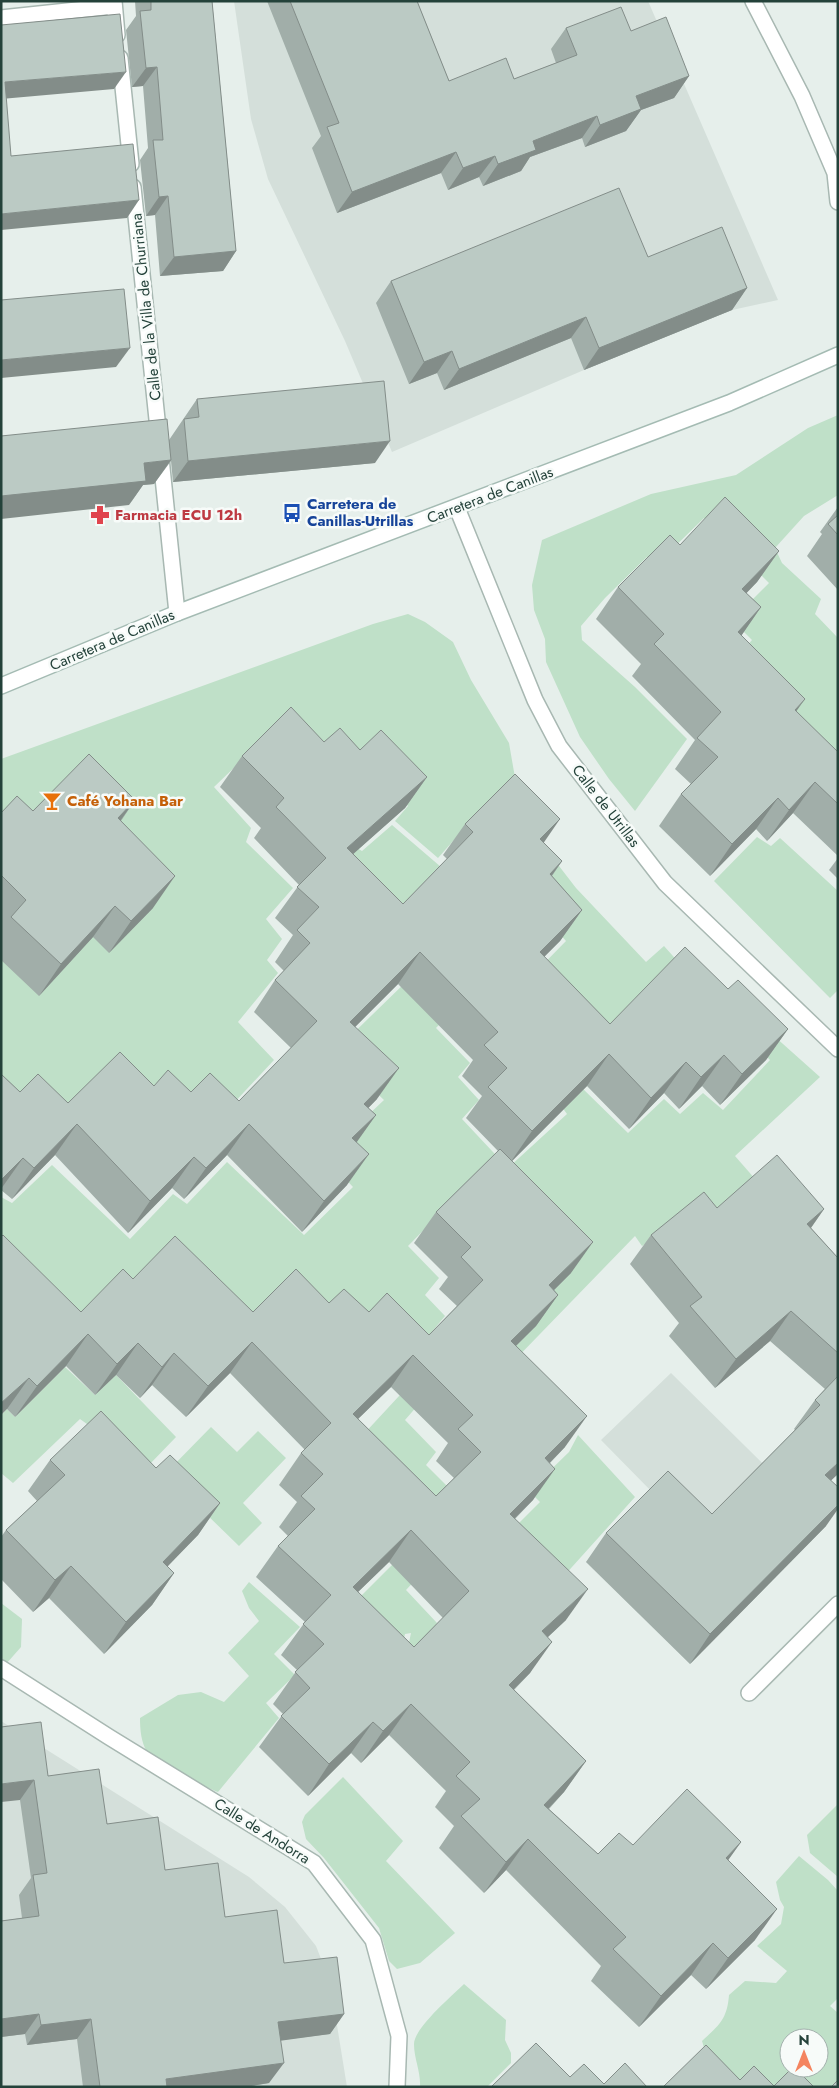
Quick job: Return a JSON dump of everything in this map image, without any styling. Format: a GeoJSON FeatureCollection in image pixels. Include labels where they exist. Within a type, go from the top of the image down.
{"type":"FeatureCollection","features":[{"type":"Feature","properties":{"kind":"street"},"geometry":{"type":"LineString","coordinates":[[753,1],[802,96],[835,173],[838,202]]}},
{"type":"Feature","properties":{"kind":"street"},"geometry":{"type":"LineString","coordinates":[[1,18],[114,4]]}},
{"type":"Feature","properties":{"kind":"street","name":"Calle de la Villa de Churriana"},"geometry":{"type":"LineString","coordinates":[[114,4],[177,613]]}},
{"type":"Feature","properties":{"kind":"street","name":"Carretera de Canillas"},"geometry":{"type":"LineString","coordinates":[[1,686],[177,613],[729,403],[838,355]]}},
{"type":"Feature","properties":{"kind":"street","name":"Calle de Utrillas"},"geometry":{"type":"LineString","coordinates":[[457,508],[535,700],[559,746],[665,883],[838,1049]]}},
{"type":"Feature","properties":{"kind":"street"},"geometry":{"type":"LineString","coordinates":[[749,1693],[838,1604]]}},
{"type":"Feature","properties":{"kind":"street","name":"Calle de Andorra"},"geometry":{"type":"LineString","coordinates":[[1,1668],[108,1737],[314,1863],[373,1940],[399,2036],[397,2087]]}},
{"type":"Feature","properties":{"kind":"shaded area"},"geometry":{"type":"Polygon","coordinates":[[[234,1],[648,1],[778,300],[732,310],[584,370],[392,452],[345,341],[268,179],[251,119],[234,1]]]}},
{"type":"Feature","properties":{"kind":"shaded area"},"geometry":{"type":"Polygon","coordinates":[[[671,1373],[826,1526],[690,1664],[586,1562],[654,1494],[601,1440],[671,1373]]]}},
{"type":"Feature","properties":{"kind":"shaded area"},"geometry":{"type":"Polygon","coordinates":[[[1,1721],[249,1877],[285,1907],[316,1946],[330,1982],[347,2087],[1,2087],[1,1721]]]}},
{"type":"Feature","properties":{"kind":"green space"},"geometry":{"type":"Polygon","coordinates":[[[838,415],[838,495],[804,516],[775,548],[782,563],[821,599],[815,614],[838,638],[838,762],[728,667],[752,640],[732,620],[769,583],[704,518],[658,563],[647,557],[605,598],[581,626],[582,640],[635,687],[687,739],[635,811],[609,779],[580,737],[546,662],[545,639],[534,610],[532,585],[542,540],[651,494],[736,475],[808,428],[838,415]]]}},
{"type":"Feature","properties":{"kind":"green space"},"geometry":{"type":"Polygon","coordinates":[[[408,614],[425,622],[453,642],[471,680],[509,743],[522,818],[576,888],[646,962],[664,946],[706,993],[716,984],[820,1077],[735,1156],[756,1180],[698,1232],[682,1217],[642,1246],[635,1236],[506,1369],[461,1192],[408,1246],[439,1278],[425,1295],[445,1316],[425,1340],[223,1345],[59,1339],[1,1282],[1,1197],[12,1203],[52,1165],[130,1239],[173,1194],[187,1204],[227,1162],[304,1235],[353,1187],[337,1170],[347,1135],[384,1100],[334,1052],[410,978],[325,873],[350,844],[362,851],[392,825],[441,867],[486,976],[436,1028],[470,1063],[458,1077],[479,1100],[462,1119],[508,1168],[567,1114],[559,1103],[579,1085],[628,1133],[664,1099],[680,1114],[703,1093],[723,1110],[770,1060],[717,1007],[610,1027],[514,994],[566,941],[535,906],[492,797],[438,858],[395,821],[408,806],[360,757],[268,735],[214,787],[251,828],[246,842],[293,888],[266,919],[282,939],[267,960],[278,973],[238,1022],[274,1060],[217,1121],[47,1125],[1,1111],[1,759],[373,624],[408,614]]]}},
{"type":"Feature","properties":{"kind":"green space"},"geometry":{"type":"Polygon","coordinates":[[[757,837],[771,846],[780,838],[838,891],[838,990],[830,998],[714,881],[757,837]]]}},
{"type":"Feature","properties":{"kind":"green space"},"geometry":{"type":"Polygon","coordinates":[[[65,1367],[95,1395],[116,1375],[176,1437],[147,1467],[80,1419],[13,1483],[1,1473],[1,1415],[7,1409],[15,1417],[65,1367]]]}},
{"type":"Feature","properties":{"kind":"green space"},"geometry":{"type":"Polygon","coordinates":[[[412,1382],[425,1397],[405,1420],[436,1452],[426,1465],[448,1487],[457,1535],[406,1590],[437,1623],[428,1639],[405,1662],[411,1633],[405,1634],[400,1657],[360,1597],[416,1541],[362,1436],[412,1382]]]}},
{"type":"Feature","properties":{"kind":"green space"},"geometry":{"type":"Polygon","coordinates":[[[211,1427],[237,1452],[258,1431],[286,1458],[243,1503],[262,1523],[239,1546],[165,1474],[211,1427]]]}},
{"type":"Feature","properties":{"kind":"green space"},"geometry":{"type":"Polygon","coordinates":[[[578,1435],[635,1497],[563,1577],[498,1544],[540,1502],[529,1491],[569,1452],[578,1435]]]}},
{"type":"Feature","properties":{"kind":"green space"},"geometry":{"type":"Polygon","coordinates":[[[249,1582],[300,1627],[274,1654],[295,1675],[266,1703],[279,1718],[218,1792],[180,1774],[151,1756],[143,1744],[140,1718],[178,1695],[201,1692],[224,1702],[249,1676],[228,1653],[259,1621],[249,1608],[242,1591],[249,1582]]]}},
{"type":"Feature","properties":{"kind":"green space"},"geometry":{"type":"Polygon","coordinates":[[[1,1603],[22,1619],[21,1647],[6,1664],[1,1660],[1,1603]]]}},
{"type":"Feature","properties":{"kind":"green space"},"geometry":{"type":"Polygon","coordinates":[[[343,1777],[403,1841],[386,1861],[455,1933],[420,1963],[397,1969],[389,1961],[379,1928],[324,1858],[306,1839],[302,1822],[305,1815],[343,1777]]]}},
{"type":"Feature","properties":{"kind":"green space"},"geometry":{"type":"Polygon","coordinates":[[[838,1804],[838,1877],[810,1853],[807,1835],[838,1804]]]}},
{"type":"Feature","properties":{"kind":"green space"},"geometry":{"type":"Polygon","coordinates":[[[799,1856],[828,1880],[838,1891],[838,1998],[830,2006],[838,2013],[838,2080],[831,2087],[716,2087],[702,2041],[713,2031],[724,2016],[729,1995],[745,1981],[776,1983],[787,1971],[757,1946],[781,1924],[784,1907],[780,1900],[776,1882],[799,1856]]]}},
{"type":"Feature","properties":{"kind":"green space"},"geometry":{"type":"Polygon","coordinates":[[[464,1984],[506,2020],[505,2040],[511,2053],[511,2063],[487,2087],[420,2087],[414,2050],[416,2037],[427,2021],[464,1984]]]}},
{"type":"Feature","properties":{"kind":"building"},"geometry":{"type":"Polygon","coordinates":[[[151,1],[212,1],[236,251],[174,257],[168,196],[159,197],[153,140],[163,140],[157,67],[146,68],[140,11],[151,10],[151,1]]]}},
{"type":"Feature","properties":{"kind":"building"},"geometry":{"type":"Polygon","coordinates":[[[290,1],[417,1],[449,81],[506,58],[514,79],[577,55],[566,28],[621,7],[631,31],[666,17],[689,76],[636,96],[641,109],[600,125],[597,116],[533,141],[536,150],[498,164],[495,156],[463,168],[456,152],[352,192],[327,127],[339,123],[290,1]]]}},
{"type":"Feature","properties":{"kind":"building"},"geometry":{"type":"Polygon","coordinates":[[[120,14],[126,72],[5,82],[11,156],[133,144],[139,200],[1,214],[1,25],[120,14]]]}},
{"type":"Feature","properties":{"kind":"building"},"geometry":{"type":"Polygon","coordinates":[[[619,188],[648,257],[722,227],[747,288],[599,348],[586,317],[459,369],[452,351],[424,362],[391,281],[619,188]]]}},
{"type":"Feature","properties":{"kind":"building"},"geometry":{"type":"Polygon","coordinates":[[[124,289],[130,348],[1,360],[1,300],[124,289]]]}},
{"type":"Feature","properties":{"kind":"building"},"geometry":{"type":"Polygon","coordinates":[[[384,381],[390,441],[188,461],[184,419],[199,417],[197,399],[384,381]]]}},
{"type":"Feature","properties":{"kind":"building"},"geometry":{"type":"Polygon","coordinates":[[[167,419],[171,460],[144,463],[146,481],[1,496],[1,436],[167,419]]]}},
{"type":"Feature","properties":{"kind":"building"},"geometry":{"type":"Polygon","coordinates":[[[725,497],[779,551],[742,589],[761,607],[738,632],[805,699],[795,710],[838,752],[838,804],[815,782],[789,810],[778,798],[732,844],[681,794],[718,757],[697,738],[721,712],[654,644],[664,634],[618,587],[670,535],[680,545],[725,497]]]}},
{"type":"Feature","properties":{"kind":"building"},"geometry":{"type":"Polygon","coordinates":[[[838,515],[838,535],[828,524],[838,515]]]}},
{"type":"Feature","properties":{"kind":"building"},"geometry":{"type":"Polygon","coordinates":[[[291,707],[324,742],[340,728],[360,750],[381,730],[427,777],[347,848],[403,904],[473,832],[465,824],[515,774],[560,819],[540,839],[562,861],[550,874],[582,910],[540,952],[610,1024],[685,947],[728,989],[738,980],[788,1029],[742,1074],[724,1055],[701,1077],[686,1062],[651,1098],[609,1054],[532,1131],[488,1087],[507,1068],[484,1045],[498,1032],[420,952],[350,1022],[399,1068],[364,1104],[376,1115],[352,1138],[369,1154],[324,1201],[249,1124],[206,1168],[194,1157],[150,1201],[77,1124],[34,1168],[23,1158],[1,1180],[1,1074],[20,1092],[38,1074],[68,1103],[120,1052],[154,1086],[168,1070],[191,1092],[210,1073],[239,1101],[317,1021],[275,980],[310,943],[297,930],[319,907],[297,887],[326,858],[276,807],[284,798],[242,756],[291,707]]]}},
{"type":"Feature","properties":{"kind":"building"},"geometry":{"type":"Polygon","coordinates":[[[89,754],[135,800],[118,818],[175,876],[131,921],[115,906],[61,964],[11,917],[26,900],[1,875],[1,813],[17,796],[33,811],[89,754]]]}},
{"type":"Feature","properties":{"kind":"building"},"geometry":{"type":"Polygon","coordinates":[[[500,1149],[593,1242],[549,1285],[558,1295],[511,1341],[587,1416],[545,1458],[555,1469],[510,1514],[588,1589],[542,1631],[552,1642],[509,1685],[586,1761],[544,1805],[598,1854],[619,1833],[633,1845],[687,1789],[741,1842],[726,1858],[777,1909],[728,1958],[713,1943],[661,1996],[613,1949],[626,1937],[528,1839],[506,1862],[461,1816],[480,1799],[456,1776],[470,1762],[411,1704],[383,1731],[373,1722],[329,1764],[281,1716],[310,1688],[295,1672],[324,1644],[303,1624],[331,1595],[278,1546],[315,1509],[301,1496],[323,1474],[301,1453],[331,1423],[252,1342],[208,1386],[174,1353],[162,1367],[138,1343],[117,1364],[88,1334],[37,1386],[29,1378],[1,1403],[1,1237],[3,1235],[81,1312],[123,1269],[133,1279],[175,1236],[253,1312],[296,1269],[329,1303],[344,1289],[369,1312],[387,1293],[429,1335],[483,1280],[461,1257],[471,1247],[436,1212],[500,1149]],[[413,1355],[353,1414],[436,1496],[481,1452],[458,1429],[473,1415],[413,1355]],[[411,1530],[353,1587],[414,1647],[469,1591],[411,1530]]]}},
{"type":"Feature","properties":{"kind":"building"},"geometry":{"type":"Polygon","coordinates":[[[777,1155],[824,1209],[807,1224],[838,1258],[838,1353],[791,1311],[736,1359],[690,1306],[702,1297],[651,1235],[704,1192],[717,1208],[777,1155]]]}},
{"type":"Feature","properties":{"kind":"building"},"geometry":{"type":"Polygon","coordinates":[[[838,1376],[838,1463],[825,1475],[838,1487],[838,1505],[710,1634],[606,1533],[668,1471],[712,1514],[820,1405],[815,1400],[838,1376]]]}},
{"type":"Feature","properties":{"kind":"building"},"geometry":{"type":"Polygon","coordinates":[[[101,1411],[156,1468],[170,1455],[220,1503],[163,1562],[174,1573],[126,1622],[71,1566],[55,1580],[6,1530],[65,1475],[50,1460],[101,1411]]]}},
{"type":"Feature","properties":{"kind":"building"},"geometry":{"type":"Polygon","coordinates":[[[41,1722],[48,1776],[99,1769],[107,1824],[158,1817],[165,1870],[218,1863],[225,1917],[277,1910],[284,1963],[337,1957],[344,2014],[278,2022],[284,2063],[166,2079],[167,2087],[100,2087],[91,2019],[41,2025],[39,2014],[1,2019],[1,1921],[39,1916],[33,1875],[47,1873],[34,1780],[1,1784],[1,1727],[41,1722]]]}},
{"type":"Feature","properties":{"kind":"building"},"geometry":{"type":"Polygon","coordinates":[[[536,2043],[570,2077],[584,2064],[604,2084],[625,2063],[647,2087],[491,2087],[536,2043]]]}},
{"type":"Feature","properties":{"kind":"building"},"geometry":{"type":"Polygon","coordinates":[[[706,2045],[740,2080],[754,2066],[774,2086],[782,2078],[805,2078],[814,2087],[663,2087],[706,2045]]]}},
{"type":"Feature","properties":{"kind":"building"},"geometry":{"type":"Polygon","coordinates":[[[838,2080],[838,2087],[831,2087],[838,2080]]]}},
{"type":"Feature","properties":{"kind":"place","name":"Carretera de Canillas-Utrillas"},"geometry":{"type":"Point","coordinates":[292,513]}},
{"type":"Feature","properties":{"kind":"place","name":"Farmacia ECU 12h"},"geometry":{"type":"Point","coordinates":[100,515]}},
{"type":"Feature","properties":{"kind":"place","name":"Café Yohana Bar"},"geometry":{"type":"Point","coordinates":[52,801]}}]}
